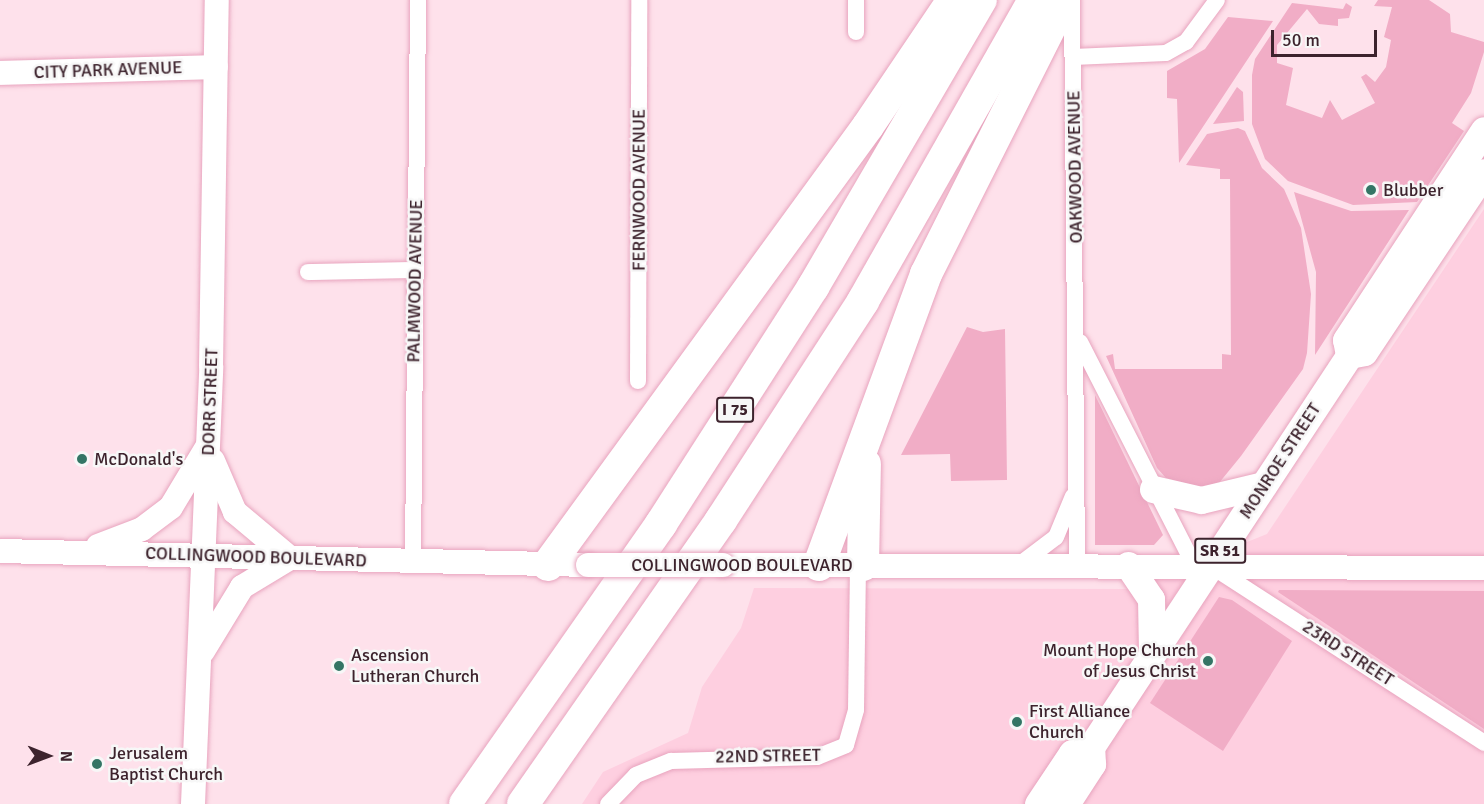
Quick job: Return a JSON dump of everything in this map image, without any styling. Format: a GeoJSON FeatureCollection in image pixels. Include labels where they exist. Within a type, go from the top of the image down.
{"type":"FeatureCollection","features":[{"type":"Feature","properties":{"kind":"highway"},"geometry":{"type":"LineString","coordinates":[[548,565],[868,126],[952,0]]}},
{"type":"Feature","properties":{"kind":"highway","name":"I 75"},"geometry":{"type":"LineString","coordinates":[[465,804],[629,571],[788,327],[902,142],[981,0]]}},
{"type":"Feature","properties":{"kind":"highway","name":"I 75"},"geometry":{"type":"LineString","coordinates":[[523,804],[721,520],[863,301],[1034,0]]}},
{"type":"Feature","properties":{"kind":"highway"},"geometry":{"type":"LineString","coordinates":[[819,565],[956,208],[1070,5]]}},
{"type":"Feature","properties":{"kind":"highway"},"geometry":{"type":"LineString","coordinates":[[860,565],[865,442]]}},
{"type":"Feature","properties":{"kind":"main road","name":"DORR STREET"},"geometry":{"type":"LineString","coordinates":[[194,804],[208,444],[217,0]]}},
{"type":"Feature","properties":{"kind":"main road","name":"CITY PARK AVENUE"},"geometry":{"type":"LineString","coordinates":[[0,73],[216,67]]}},
{"type":"Feature","properties":{"kind":"main road","name":"MONROE STREET"},"geometry":{"type":"LineString","coordinates":[[1066,804],[1092,764],[1091,747],[1152,654],[1202,566],[1263,485],[1349,355],[1364,352],[1478,165],[1484,129]]}},
{"type":"Feature","properties":{"kind":"main road"},"geometry":{"type":"LineString","coordinates":[[85,551],[156,521],[171,507],[208,444]]}},
{"type":"Feature","properties":{"kind":"main road"},"geometry":{"type":"LineString","coordinates":[[199,658],[242,587],[290,558],[235,512],[219,484],[208,444]]}},
{"type":"Feature","properties":{"kind":"main road"},"geometry":{"type":"LineString","coordinates":[[1154,489],[1201,500],[1263,485]]}},
{"type":"Feature","properties":{"kind":"main road","name":"COLLINGWOOD BOULEVARD"},"geometry":{"type":"LineString","coordinates":[[0,551],[85,551],[548,565],[1128,565],[1484,568]]}},
{"type":"Feature","properties":{"kind":"main road"},"geometry":{"type":"LineString","coordinates":[[1128,565],[1150,599],[1152,654]]}},
{"type":"Feature","properties":{"kind":"main road","name":"MONROE STREET"},"geometry":{"type":"LineString","coordinates":[[1038,804],[1071,753],[1091,747]]}},
{"type":"Feature","properties":{"kind":"street","name":"PALMWOOD AVENUE"},"geometry":{"type":"LineString","coordinates":[[413,562],[418,0]]}},
{"type":"Feature","properties":{"kind":"street","name":"FERNWOOD AVENUE"},"geometry":{"type":"LineString","coordinates":[[638,381],[639,0]]}},
{"type":"Feature","properties":{"kind":"street"},"geometry":{"type":"LineString","coordinates":[[856,0],[856,32]]}},
{"type":"Feature","properties":{"kind":"street"},"geometry":{"type":"LineString","coordinates":[[1073,57],[1166,53],[1186,42],[1217,0]]}},
{"type":"Feature","properties":{"kind":"street","name":"OAKWOOD AVENUE"},"geometry":{"type":"LineString","coordinates":[[1070,5],[1073,57],[1077,335],[1077,566]]}},
{"type":"Feature","properties":{"kind":"street"},"geometry":{"type":"LineString","coordinates":[[308,272],[416,270]]}},
{"type":"Feature","properties":{"kind":"street","name":"OAKWOOD AVENUE"},"geometry":{"type":"LineString","coordinates":[[1077,335],[1154,489],[1202,566]]}},
{"type":"Feature","properties":{"kind":"street","name":"OAKWOOD AVENUE"},"geometry":{"type":"LineString","coordinates":[[1018,566],[1056,537],[1077,484]]}},
{"type":"Feature","properties":{"kind":"street","name":"22ND STREET"},"geometry":{"type":"LineString","coordinates":[[608,804],[636,775],[687,758],[817,757],[846,745],[856,709],[860,565]]}},
{"type":"Feature","properties":{"kind":"street","name":"23RD STREET"},"geometry":{"type":"LineString","coordinates":[[1202,566],[1484,743]]}},
{"type":"Feature","properties":{"kind":"shaded area"},"geometry":{"type":"Polygon","coordinates":[[[1378,0],[1429,0],[1450,14],[1451,32],[1484,42],[1484,52],[1471,93],[1452,123],[1464,131],[1417,202],[1353,205],[1288,181],[1265,159],[1252,124],[1252,75],[1255,59],[1292,3],[1343,9],[1346,3],[1352,7],[1349,18],[1338,19],[1338,26],[1319,24],[1307,9],[1277,45],[1277,63],[1293,68],[1286,105],[1322,118],[1330,100],[1342,120],[1375,103],[1361,77],[1366,74],[1375,82],[1386,67],[1391,40],[1384,37],[1392,7],[1374,6],[1378,0]]]}},
{"type":"Feature","properties":{"kind":"shaded area"},"geometry":{"type":"Polygon","coordinates":[[[1228,17],[1273,21],[1179,163],[1177,99],[1167,98],[1167,71],[1205,49],[1228,17]]]}},
{"type":"Feature","properties":{"kind":"shaded area"},"geometry":{"type":"Polygon","coordinates":[[[1237,87],[1243,92],[1244,121],[1213,124],[1237,87]]]}},
{"type":"Feature","properties":{"kind":"shaded area"},"geometry":{"type":"Polygon","coordinates":[[[1238,128],[1245,131],[1262,168],[1284,189],[1301,228],[1311,294],[1307,353],[1303,369],[1241,456],[1219,483],[1205,489],[1166,478],[1157,468],[1106,356],[1113,354],[1115,369],[1222,369],[1222,354],[1231,355],[1230,179],[1220,179],[1220,169],[1186,165],[1207,134],[1238,128]]]}},
{"type":"Feature","properties":{"kind":"shaded area"},"geometry":{"type":"Polygon","coordinates":[[[1294,192],[1351,211],[1409,210],[1315,355],[1316,272],[1294,192]]]}},
{"type":"Feature","properties":{"kind":"shaded area"},"geometry":{"type":"Polygon","coordinates":[[[1484,209],[1484,804],[582,804],[603,772],[688,733],[702,687],[741,628],[754,588],[1130,589],[1267,534],[1484,209]]]}},
{"type":"Feature","properties":{"kind":"shaded area"},"geometry":{"type":"Polygon","coordinates":[[[967,327],[983,332],[1005,329],[1007,480],[951,481],[950,454],[901,455],[967,327]]]}},
{"type":"Feature","properties":{"kind":"shaded area"},"geometry":{"type":"Polygon","coordinates":[[[1095,395],[1163,535],[1154,545],[1095,545],[1095,395]]]}},
{"type":"Feature","properties":{"kind":"shaded area"},"geometry":{"type":"Polygon","coordinates":[[[1279,590],[1484,591],[1484,729],[1278,592],[1279,590]]]}},
{"type":"Feature","properties":{"kind":"shaded area"},"geometry":{"type":"Polygon","coordinates":[[[1219,597],[1232,600],[1292,641],[1223,751],[1150,703],[1219,597]]]}},
{"type":"Feature","properties":{"kind":"place","name":"Blubber"},"geometry":{"type":"Point","coordinates":[1371,190]}},
{"type":"Feature","properties":{"kind":"place","name":"McDonald's"},"geometry":{"type":"Point","coordinates":[82,459]}},
{"type":"Feature","properties":{"kind":"place","name":"Mount Hope Church of Jesus Christ"},"geometry":{"type":"Point","coordinates":[1208,661]}},
{"type":"Feature","properties":{"kind":"place","name":"Ascension Lutheran Church"},"geometry":{"type":"Point","coordinates":[339,666]}},
{"type":"Feature","properties":{"kind":"place","name":"First Alliance Church"},"geometry":{"type":"Point","coordinates":[1017,722]}},
{"type":"Feature","properties":{"kind":"place","name":"Jerusalem Baptist Church"},"geometry":{"type":"Point","coordinates":[97,764]}}]}
